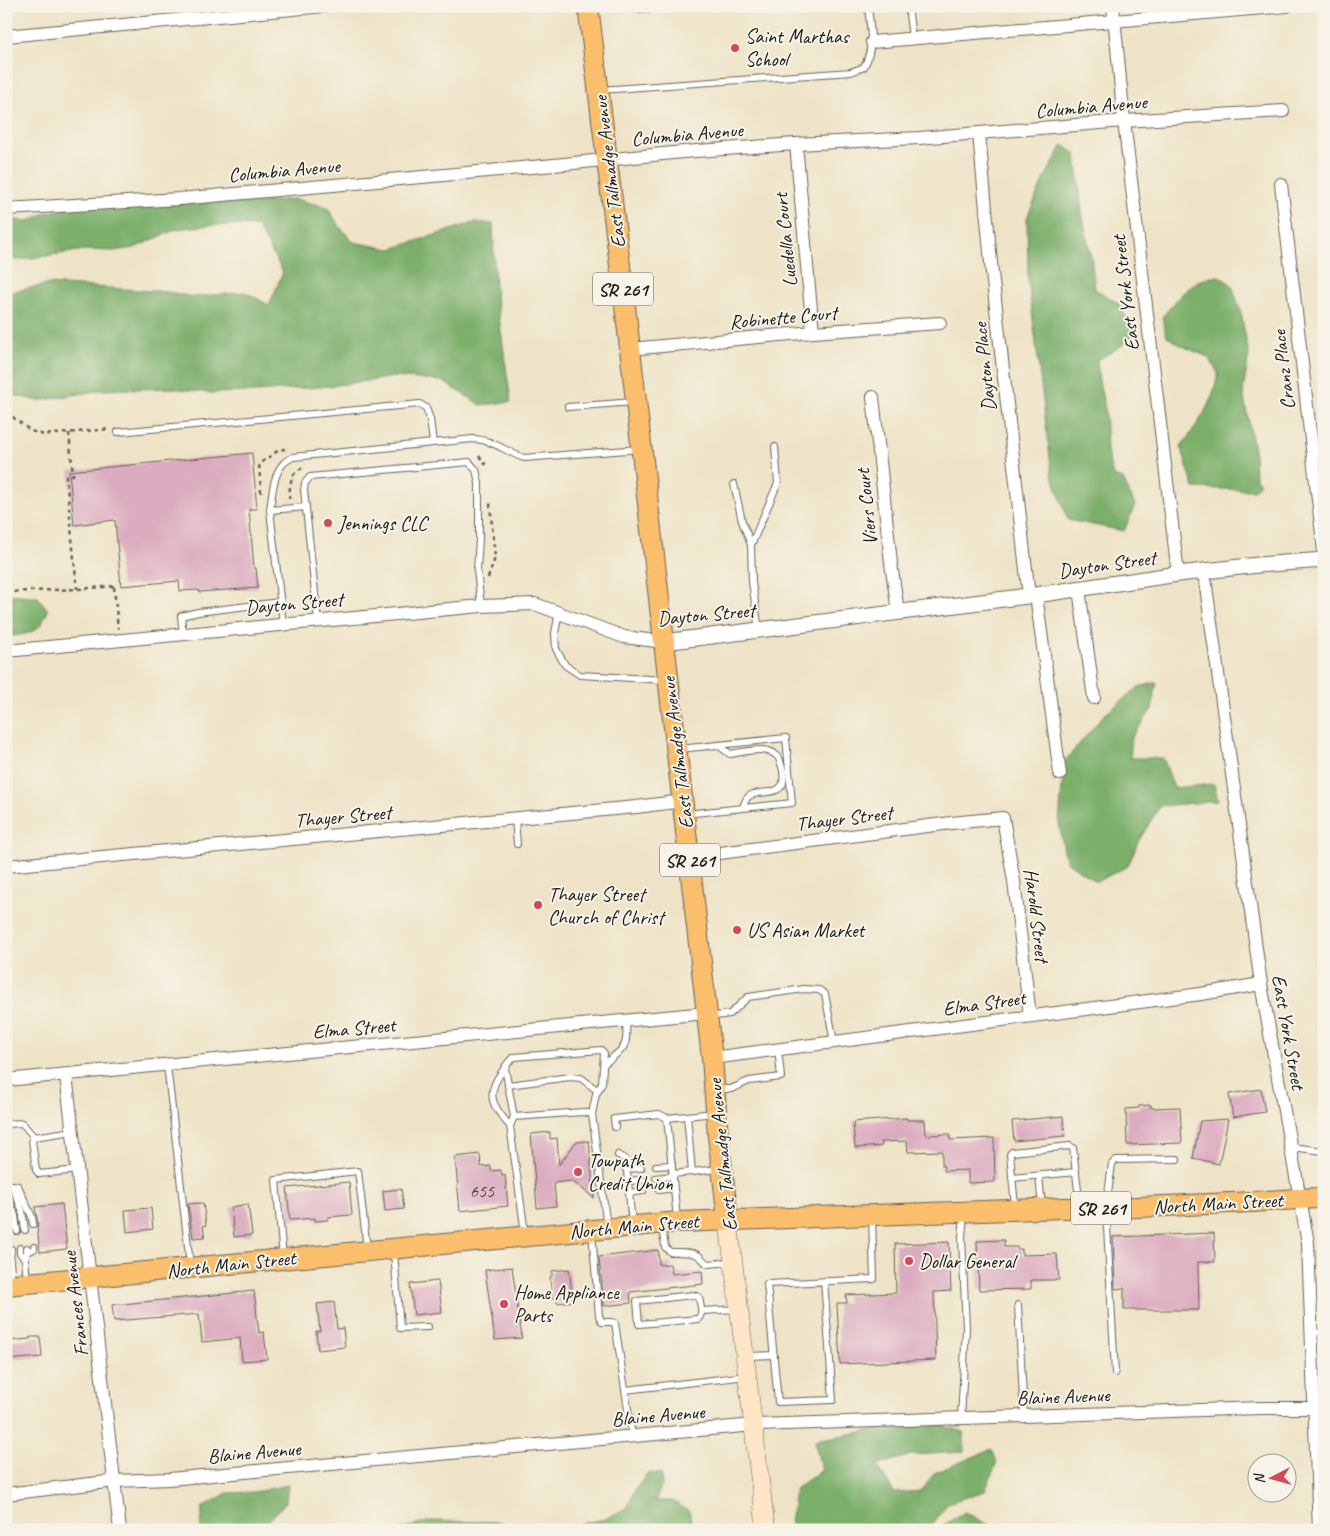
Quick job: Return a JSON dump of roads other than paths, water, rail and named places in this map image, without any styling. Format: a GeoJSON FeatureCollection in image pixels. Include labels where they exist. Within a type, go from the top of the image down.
{"type":"FeatureCollection","features":[{"type":"Feature","properties":{"kind":"main road","name":"East Tallmadge Avenue"},"geometry":{"type":"LineString","coordinates":[[588,6],[608,160],[712,1058],[722,1168],[766,1530]]}},
{"type":"Feature","properties":{"kind":"main road","name":"North Main Street"},"geometry":{"type":"LineString","coordinates":[[15,1285],[90,1276],[670,1222],[1042,1208],[1106,1208],[1324,1198]]}},
{"type":"Feature","properties":{"kind":"street"},"geometry":{"type":"LineString","coordinates":[[6,36],[324,6]]}},
{"type":"Feature","properties":{"kind":"street","name":"East York Street"},"geometry":{"type":"LineString","coordinates":[[1113,6],[1124,121],[1178,574]]}},
{"type":"Feature","properties":{"kind":"street"},"geometry":{"type":"LineString","coordinates":[[872,42],[1287,6]]}},
{"type":"Feature","properties":{"kind":"street","name":"Columbia Avenue"},"geometry":{"type":"LineString","coordinates":[[6,209],[188,198],[683,152],[979,134],[1124,121],[1283,111]]}},
{"type":"Feature","properties":{"kind":"street","name":"Dayton Place"},"geometry":{"type":"LineString","coordinates":[[979,134],[992,273],[1033,595],[1060,774]]}},
{"type":"Feature","properties":{"kind":"street","name":"Luedella Court"},"geometry":{"type":"LineString","coordinates":[[796,144],[813,332]]}},
{"type":"Feature","properties":{"kind":"street","name":"Cranz Place"},"geometry":{"type":"LineString","coordinates":[[1281,184],[1324,551]]}},
{"type":"Feature","properties":{"kind":"street","name":"Robinette Court"},"geometry":{"type":"LineString","coordinates":[[630,349],[813,332],[940,323]]}},
{"type":"Feature","properties":{"kind":"street","name":"Viers Court"},"geometry":{"type":"LineString","coordinates":[[873,397],[898,612]]}},
{"type":"Feature","properties":{"kind":"street","name":"Dayton Street"},"geometry":{"type":"LineString","coordinates":[[6,651],[481,606],[535,604],[624,637],[664,642],[1079,589],[1178,574],[1324,560]]}},
{"type":"Feature","properties":{"kind":"street","name":"East York Street"},"geometry":{"type":"LineString","coordinates":[[1204,572],[1261,984],[1308,1243],[1318,1333],[1318,1530]]}},
{"type":"Feature","properties":{"kind":"street"},"geometry":{"type":"LineString","coordinates":[[1079,589],[1094,698]]}},
{"type":"Feature","properties":{"kind":"street","name":"Thayer Street"},"geometry":{"type":"LineString","coordinates":[[6,866],[636,807],[683,807]]}},
{"type":"Feature","properties":{"kind":"street","name":"Thayer Street"},"geometry":{"type":"LineString","coordinates":[[689,858],[951,823],[1003,818]]}},
{"type":"Feature","properties":{"kind":"street","name":"Harold Street"},"geometry":{"type":"LineString","coordinates":[[1003,818],[1014,881],[1030,1016]]}},
{"type":"Feature","properties":{"kind":"street","name":"Elma Street"},"geometry":{"type":"LineString","coordinates":[[712,1058],[1201,994],[1261,984]]}},
{"type":"Feature","properties":{"kind":"street","name":"Elma Street"},"geometry":{"type":"LineString","coordinates":[[6,1080],[706,1015]]}},
{"type":"Feature","properties":{"kind":"street","name":"Frances Avenue"},"geometry":{"type":"LineString","coordinates":[[66,1075],[120,1530]]}},
{"type":"Feature","properties":{"kind":"street","name":"Blaine Avenue"},"geometry":{"type":"LineString","coordinates":[[6,1494],[115,1481],[169,1479],[754,1425],[1261,1408],[1319,1408]]}},
{"type":"Feature","properties":{"kind":"lane"},"geometry":{"type":"LineString","coordinates":[[628,6],[634,10],[681,6]]}},
{"type":"Feature","properties":{"kind":"lane"},"geometry":{"type":"LineString","coordinates":[[599,90],[851,72],[864,67],[871,55],[872,42],[868,6]]}},
{"type":"Feature","properties":{"kind":"lane"},"geometry":{"type":"LineString","coordinates":[[908,6],[912,38]]}},
{"type":"Feature","properties":{"kind":"lane"},"geometry":{"type":"LineString","coordinates":[[568,407],[636,402]]}},
{"type":"Feature","properties":{"kind":"lane"},"geometry":{"type":"LineString","coordinates":[[118,432],[420,404],[426,408],[430,419],[432,443]]}},
{"type":"Feature","properties":{"kind":"lane"},"geometry":{"type":"LineString","coordinates":[[283,624],[270,510],[278,473],[283,463],[293,457],[482,439],[524,458],[641,448]]}},
{"type":"Feature","properties":{"kind":"lane"},"geometry":{"type":"LineString","coordinates":[[751,545],[778,483],[775,447]]}},
{"type":"Feature","properties":{"kind":"lane"},"geometry":{"type":"LineString","coordinates":[[318,621],[304,490],[305,483],[310,477],[469,462],[476,470],[479,483],[480,539],[477,570],[481,606]]}},
{"type":"Feature","properties":{"kind":"lane"},"geometry":{"type":"LineString","coordinates":[[734,484],[742,521],[751,545],[752,582],[759,630]]}},
{"type":"Feature","properties":{"kind":"lane"},"geometry":{"type":"LineString","coordinates":[[270,510],[306,507]]}},
{"type":"Feature","properties":{"kind":"lane"},"geometry":{"type":"LineString","coordinates":[[183,634],[181,616],[198,612],[280,602]]}},
{"type":"Feature","properties":{"kind":"lane"},"geometry":{"type":"LineString","coordinates":[[559,612],[555,633],[556,649],[565,665],[580,675],[668,680]]}},
{"type":"Feature","properties":{"kind":"lane"},"geometry":{"type":"LineString","coordinates":[[676,749],[786,738],[792,803],[743,808],[683,807]]}},
{"type":"Feature","properties":{"kind":"lane"},"geometry":{"type":"LineString","coordinates":[[718,745],[730,754],[764,750],[774,752],[780,757],[783,783],[778,790],[754,794],[747,798],[743,808]]}},
{"type":"Feature","properties":{"kind":"lane"},"geometry":{"type":"LineString","coordinates":[[515,819],[517,844]]}},
{"type":"Feature","properties":{"kind":"lane"},"geometry":{"type":"LineString","coordinates":[[706,1015],[730,1014],[748,997],[804,989],[819,990],[825,994],[834,1042]]}},
{"type":"Feature","properties":{"kind":"lane"},"geometry":{"type":"LineString","coordinates":[[604,1064],[627,1043],[626,1021]]}},
{"type":"Feature","properties":{"kind":"lane"},"geometry":{"type":"LineString","coordinates":[[714,1089],[731,1089],[749,1081],[780,1077],[778,1049]]}},
{"type":"Feature","properties":{"kind":"lane"},"geometry":{"type":"LineString","coordinates":[[525,1236],[510,1126],[496,1107],[492,1096],[493,1084],[506,1064],[514,1057],[601,1050],[604,1053],[602,1082],[592,1114],[599,1229],[599,1316],[602,1322],[615,1323],[632,1436]]}},
{"type":"Feature","properties":{"kind":"lane"},"geometry":{"type":"LineString","coordinates":[[167,1065],[190,1268]]}},
{"type":"Feature","properties":{"kind":"lane"},"geometry":{"type":"LineString","coordinates":[[504,1068],[514,1117],[510,1126]]}},
{"type":"Feature","properties":{"kind":"lane"},"geometry":{"type":"LineString","coordinates":[[508,1085],[570,1077],[581,1078],[598,1091]]}},
{"type":"Feature","properties":{"kind":"lane"},"geometry":{"type":"LineString","coordinates":[[514,1117],[583,1112],[592,1114]]}},
{"type":"Feature","properties":{"kind":"lane"},"geometry":{"type":"LineString","coordinates":[[615,1127],[614,1119],[659,1114],[667,1118],[716,1113]]}},
{"type":"Feature","properties":{"kind":"lane"},"geometry":{"type":"LineString","coordinates":[[686,1116],[692,1172]]}},
{"type":"Feature","properties":{"kind":"lane"},"geometry":{"type":"LineString","coordinates":[[667,1118],[674,1188],[665,1246],[670,1252],[700,1256],[708,1264],[734,1262]]}},
{"type":"Feature","properties":{"kind":"lane"},"geometry":{"type":"LineString","coordinates":[[6,1124],[22,1123],[34,1137]]}},
{"type":"Feature","properties":{"kind":"lane"},"geometry":{"type":"LineString","coordinates":[[34,1137],[73,1131]]}},
{"type":"Feature","properties":{"kind":"lane"},"geometry":{"type":"LineString","coordinates":[[34,1137],[32,1140],[36,1170],[39,1174],[78,1170]]}},
{"type":"Feature","properties":{"kind":"lane"},"geometry":{"type":"LineString","coordinates":[[1016,1209],[1010,1154],[1012,1152],[1070,1146],[1073,1148],[1080,1208]]}},
{"type":"Feature","properties":{"kind":"lane"},"geometry":{"type":"LineString","coordinates":[[1291,1148],[1324,1150]]}},
{"type":"Feature","properties":{"kind":"lane"},"geometry":{"type":"LineString","coordinates":[[618,1155],[626,1160],[632,1226]]}},
{"type":"Feature","properties":{"kind":"lane"},"geometry":{"type":"LineString","coordinates":[[1116,1373],[1106,1208],[1112,1164],[1116,1160],[1177,1159]]}},
{"type":"Feature","properties":{"kind":"lane"},"geometry":{"type":"LineString","coordinates":[[656,1166],[672,1165]]}},
{"type":"Feature","properties":{"kind":"lane"},"geometry":{"type":"LineString","coordinates":[[626,1169],[641,1168]]}},
{"type":"Feature","properties":{"kind":"lane"},"geometry":{"type":"LineString","coordinates":[[656,1178],[722,1168]]}},
{"type":"Feature","properties":{"kind":"lane"},"geometry":{"type":"LineString","coordinates":[[283,1259],[276,1180],[358,1171],[368,1251]]}},
{"type":"Feature","properties":{"kind":"lane"},"geometry":{"type":"LineString","coordinates":[[1012,1178],[1076,1172]]}},
{"type":"Feature","properties":{"kind":"lane"},"geometry":{"type":"LineString","coordinates":[[1039,1176],[1042,1208]]}},
{"type":"Feature","properties":{"kind":"lane"},"geometry":{"type":"LineString","coordinates":[[628,1181],[642,1180]]}},
{"type":"Feature","properties":{"kind":"lane"},"geometry":{"type":"LineString","coordinates":[[21,1231],[15,1216],[8,1185],[18,1186],[32,1217],[32,1224]]}},
{"type":"Feature","properties":{"kind":"lane"},"geometry":{"type":"LineString","coordinates":[[658,1190],[674,1188]]}},
{"type":"Feature","properties":{"kind":"lane"},"geometry":{"type":"LineString","coordinates":[[629,1193],[643,1191]]}},
{"type":"Feature","properties":{"kind":"lane"},"geometry":{"type":"LineString","coordinates":[[961,1418],[966,1364],[962,1238],[964,1212]]}},
{"type":"Feature","properties":{"kind":"lane"},"geometry":{"type":"LineString","coordinates":[[824,1281],[833,1400],[778,1402],[767,1284],[824,1281],[874,1279],[872,1214]]}},
{"type":"Feature","properties":{"kind":"lane"},"geometry":{"type":"LineString","coordinates":[[6,1220],[8,1232]]}},
{"type":"Feature","properties":{"kind":"lane"},"geometry":{"type":"LineString","coordinates":[[394,1248],[400,1328],[428,1326]]}},
{"type":"Feature","properties":{"kind":"lane"},"geometry":{"type":"LineString","coordinates":[[11,1249],[8,1260],[15,1285]]}},
{"type":"Feature","properties":{"kind":"lane"},"geometry":{"type":"LineString","coordinates":[[15,1285],[27,1251]]}},
{"type":"Feature","properties":{"kind":"lane"},"geometry":{"type":"LineString","coordinates":[[694,1295],[698,1297],[702,1311],[698,1319],[640,1324],[637,1301],[694,1295]]}},
{"type":"Feature","properties":{"kind":"lane"},"geometry":{"type":"LineString","coordinates":[[1018,1305],[1024,1416]]}},
{"type":"Feature","properties":{"kind":"lane"},"geometry":{"type":"LineString","coordinates":[[702,1311],[740,1309]]}},
{"type":"Feature","properties":{"kind":"lane"},"geometry":{"type":"LineString","coordinates":[[746,1356],[774,1355]]}},
{"type":"Feature","properties":{"kind":"lane"},"geometry":{"type":"LineString","coordinates":[[625,1390],[748,1376]]}},
{"type":"Feature","properties":{"kind":"place","name":"Saint Marthas School"},"geometry":{"type":"Point","coordinates":[735,48]}},
{"type":"Feature","properties":{"kind":"place","name":"Jennings CLC"},"geometry":{"type":"Point","coordinates":[328,523]}},
{"type":"Feature","properties":{"kind":"place","name":"Thayer Street Church of Christ"},"geometry":{"type":"Point","coordinates":[538,905]}},
{"type":"Feature","properties":{"kind":"place","name":"US Asian Market"},"geometry":{"type":"Point","coordinates":[737,930]}},
{"type":"Feature","properties":{"kind":"place","name":"Towpath Credit Union"},"geometry":{"type":"Point","coordinates":[578,1172]}},
{"type":"Feature","properties":{"kind":"place","name":"Dollar General"},"geometry":{"type":"Point","coordinates":[909,1261]}},
{"type":"Feature","properties":{"kind":"place","name":"Home Appliance Parts"},"geometry":{"type":"Point","coordinates":[504,1304]}}]}
